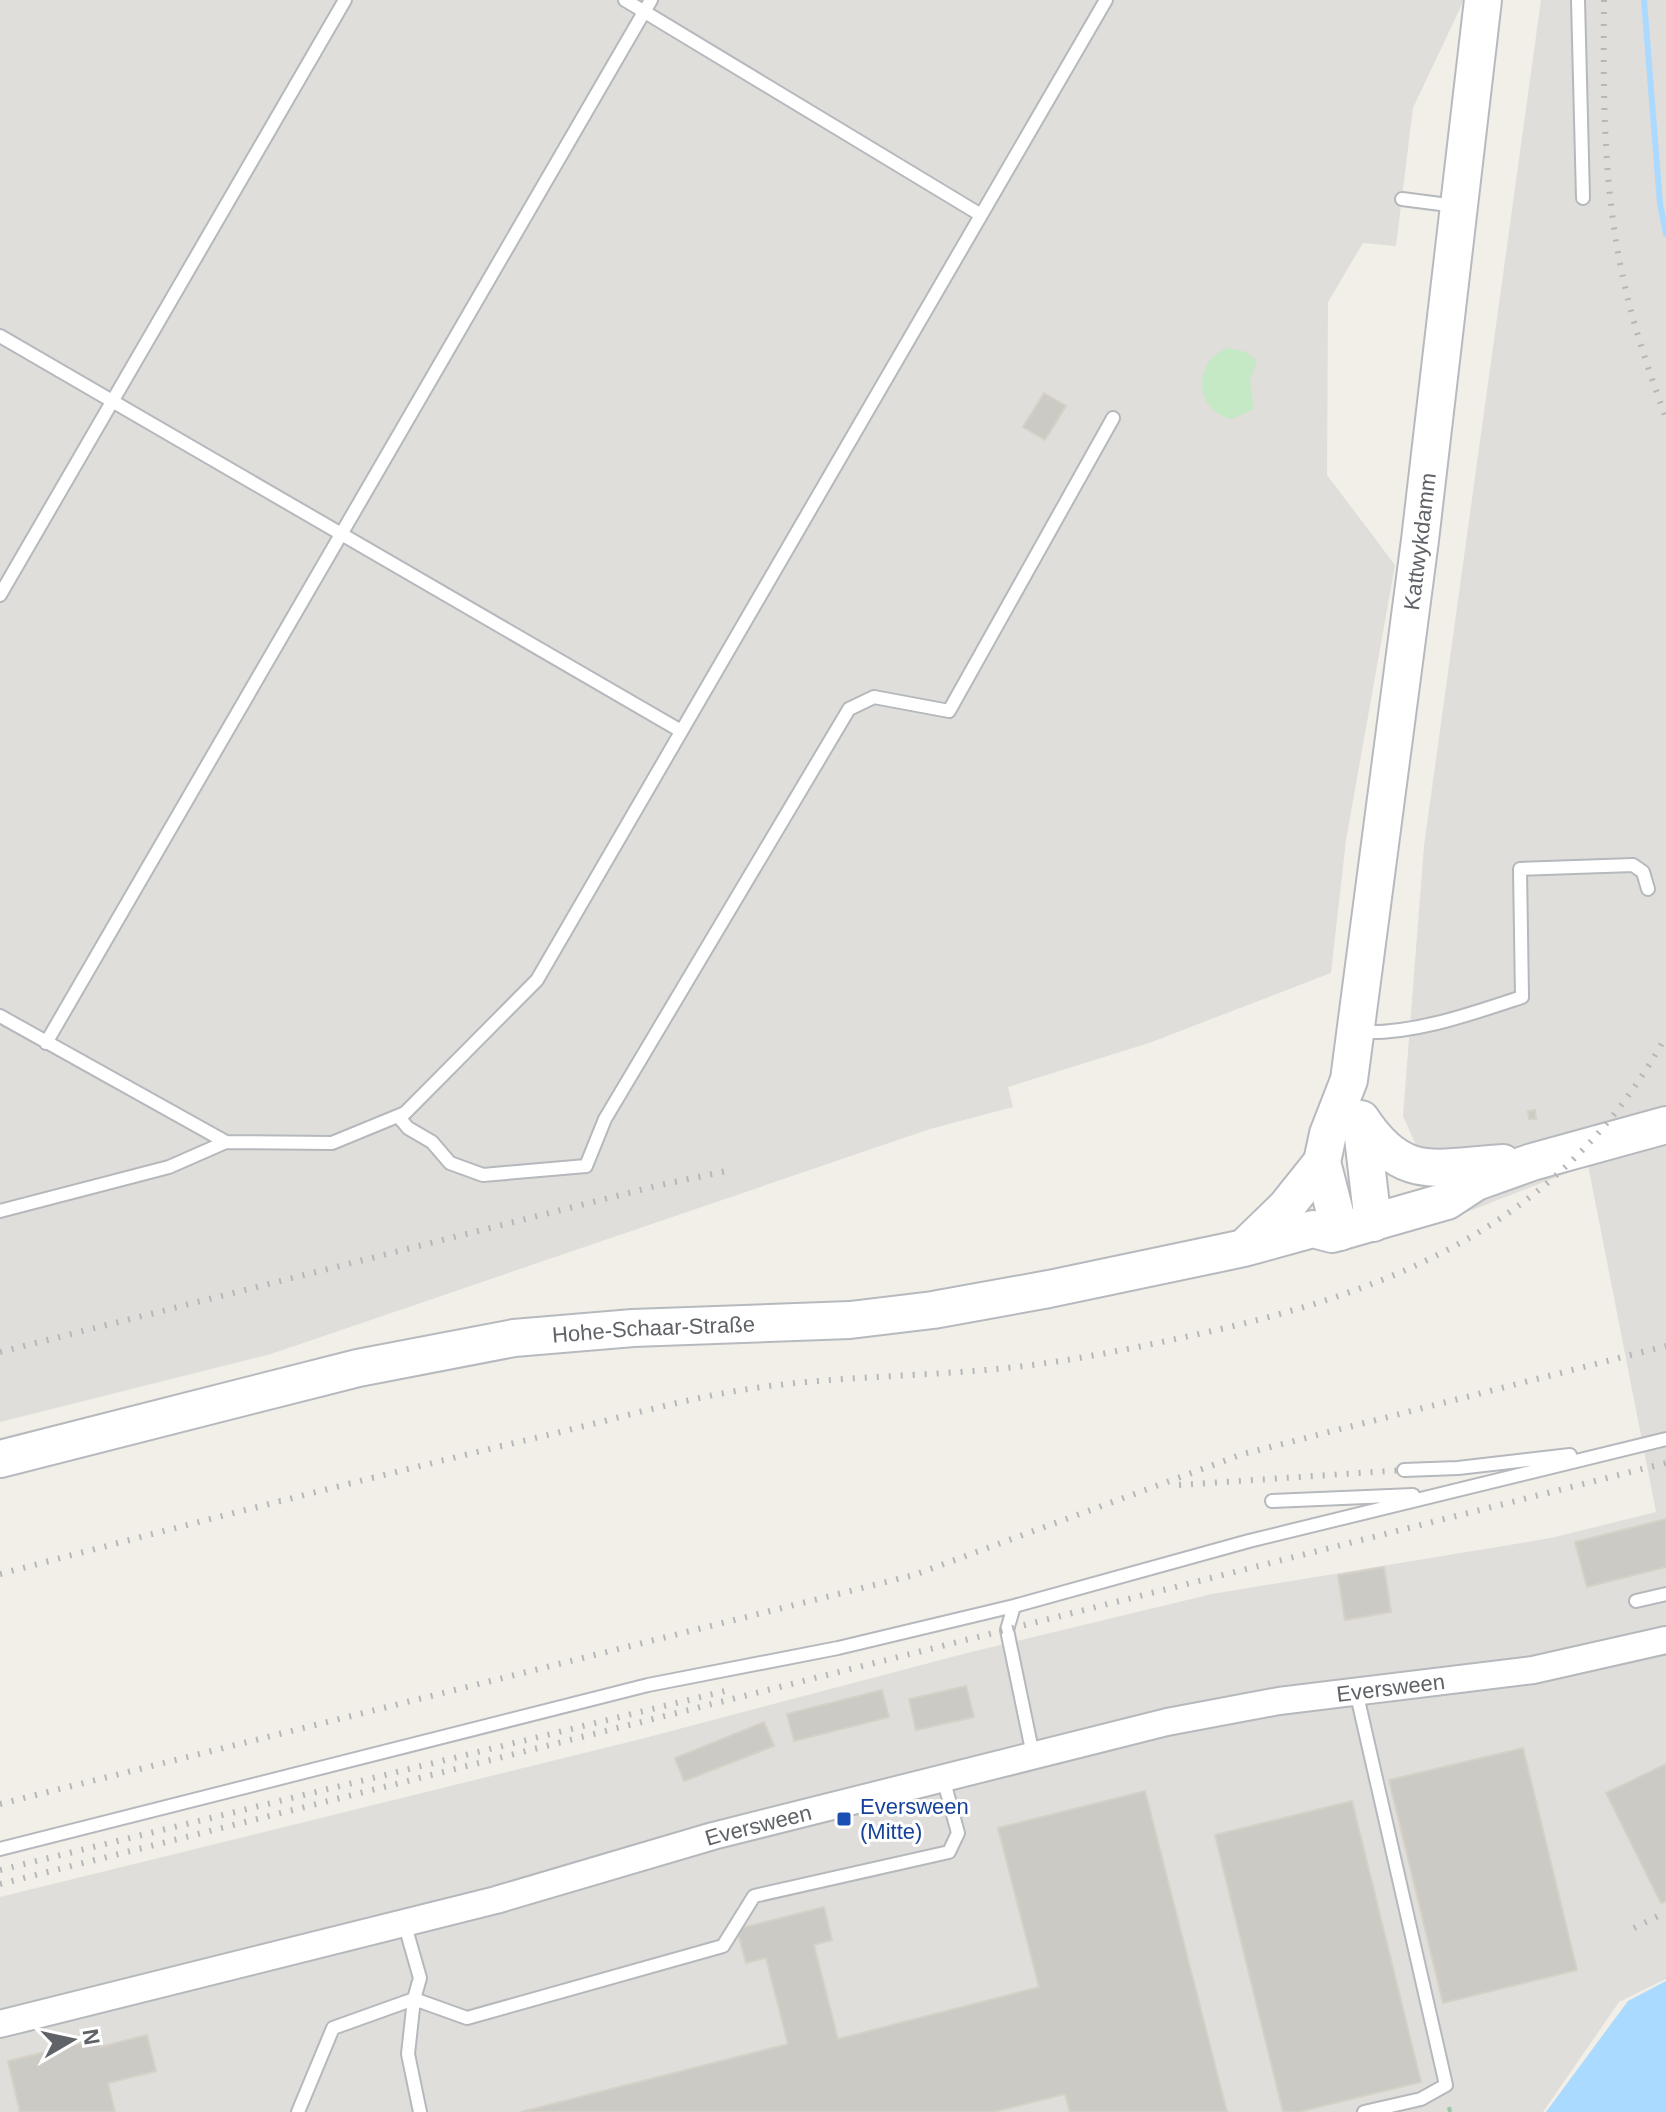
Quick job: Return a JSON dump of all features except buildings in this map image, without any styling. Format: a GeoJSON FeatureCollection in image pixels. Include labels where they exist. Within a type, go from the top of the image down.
{"type":"FeatureCollection","features":[{"type":"Feature","properties":{"kind":"main road","name":"Kattwykdamm"},"geometry":{"type":"LineString","coordinates":[[1346,1220],[1322,1162],[1328,1134],[1349,1080],[1420,540],[1483,0]]}},
{"type":"Feature","properties":{"kind":"main road","name":"Kattwykdamm"},"geometry":{"type":"LineString","coordinates":[[1346,1220],[1361,1119],[1349,1080]]}},
{"type":"Feature","properties":{"kind":"main road"},"geometry":{"type":"LineString","coordinates":[[1361,1119],[1381,1148],[1407,1163],[1432,1167],[1532,1162]]}},
{"type":"Feature","properties":{"kind":"main road","name":"Hohe-Schaar-Straße"},"geometry":{"type":"LineString","coordinates":[[0,1459],[358,1368],[514,1338],[633,1328],[836,1321],[919,1312],[1049,1289],[1244,1248],[1346,1220],[1447,1201],[1476,1182],[1532,1162],[1666,1125]]}},
{"type":"Feature","properties":{"kind":"main road"},"geometry":{"type":"LineString","coordinates":[[1244,1248],[1286,1207],[1322,1162]]}},
{"type":"Feature","properties":{"kind":"street","name":"Eversween"},"geometry":{"type":"LineString","coordinates":[[0,2024],[624,1865],[713,1836],[1216,1712],[1356,1691],[1533,1670],[1666,1640]]}},
{"type":"Feature","properties":{"kind":"lane"},"geometry":{"type":"LineString","coordinates":[[0,595],[345,0]]}},
{"type":"Feature","properties":{"kind":"lane"},"geometry":{"type":"LineString","coordinates":[[625,0],[648,6],[981,215]]}},
{"type":"Feature","properties":{"kind":"lane"},"geometry":{"type":"LineString","coordinates":[[0,1211],[169,1167],[226,1142],[332,1143],[398,1116],[415,1103],[537,980],[1106,0]]}},
{"type":"Feature","properties":{"kind":"lane"},"geometry":{"type":"LineString","coordinates":[[1578,0],[1583,198]]}},
{"type":"Feature","properties":{"kind":"lane"},"geometry":{"type":"LineString","coordinates":[[46,1043],[648,6]]}},
{"type":"Feature","properties":{"kind":"lane"},"geometry":{"type":"LineString","coordinates":[[1402,199],[1459,206]]}},
{"type":"Feature","properties":{"kind":"lane"},"geometry":{"type":"LineString","coordinates":[[0,336],[681,731]]}},
{"type":"Feature","properties":{"kind":"lane"},"geometry":{"type":"LineString","coordinates":[[398,1116],[408,1128],[432,1142],[450,1163],[483,1175],[586,1166],[605,1119],[849,709],[874,697],[949,711],[1113,418]]}},
{"type":"Feature","properties":{"kind":"lane"},"geometry":{"type":"LineString","coordinates":[[1355,1032],[1376,1033],[1418,1025],[1522,997],[1520,869],[1633,865],[1643,872],[1648,889]]}},
{"type":"Feature","properties":{"kind":"lane"},"geometry":{"type":"LineString","coordinates":[[0,1016],[226,1142]]}},
{"type":"Feature","properties":{"kind":"lane"},"geometry":{"type":"LineString","coordinates":[[0,1849],[648,1685],[838,1648],[1014,1606],[1249,1541],[1666,1439]]}},
{"type":"Feature","properties":{"kind":"lane"},"geometry":{"type":"LineString","coordinates":[[1404,1470],[1605,1452]]}},
{"type":"Feature","properties":{"kind":"lane"},"geometry":{"type":"LineString","coordinates":[[1272,1501],[1443,1494]]}},
{"type":"Feature","properties":{"kind":"lane"},"geometry":{"type":"LineString","coordinates":[[1636,1601],[1666,1594]]}},
{"type":"Feature","properties":{"kind":"lane"},"geometry":{"type":"LineString","coordinates":[[1014,1606],[1007,1630],[1033,1755]]}},
{"type":"Feature","properties":{"kind":"lane"},"geometry":{"type":"LineString","coordinates":[[1356,1691],[1446,2085],[1421,2099],[1364,2112]]}},
{"type":"Feature","properties":{"kind":"lane"},"geometry":{"type":"LineString","coordinates":[[298,2112],[333,2028],[414,1999],[467,2018],[723,1946],[754,1896],[949,1852],[958,1833],[943,1778]]}},
{"type":"Feature","properties":{"kind":"lane"},"geometry":{"type":"LineString","coordinates":[[404,1922],[420,1978],[414,1999],[408,2054],[420,2112]]}},
{"type":"Feature","properties":{"kind":"shaded area"},"geometry":{"type":"Polygon","coordinates":[[[0,0],[1464,0],[1413,108],[1396,246],[1363,243],[1328,302],[1327,475],[1395,565],[1346,840],[1331,973],[1149,1043],[1008,1087],[1013,1107],[930,1129],[271,1354],[0,1422],[0,0]]]}},
{"type":"Feature","properties":{"kind":"shaded area"},"geometry":{"type":"Polygon","coordinates":[[[1541,0],[1666,0],[1666,1979],[1619,2002],[1543,2112],[0,2112],[0,1897],[1212,1594],[1551,1538],[1656,1512],[1588,1165],[1449,1219],[1403,1116],[1424,846],[1541,0]]]}},
{"type":"Feature","properties":{"kind":"green space"},"geometry":{"type":"Polygon","coordinates":[[[1228,348],[1246,352],[1257,361],[1250,380],[1254,409],[1232,419],[1210,406],[1202,385],[1208,363],[1228,348]]]}},
{"type":"Feature","properties":{"kind":"water"},"geometry":{"type":"Polygon","coordinates":[[[1666,1981],[1666,2112],[1546,2112],[1628,2001],[1666,1981]]]}},
{"type":"Feature","properties":{"kind":"waterway"},"geometry":{"type":"LineString","coordinates":[[1644,0],[1660,204],[1666,234]]}},
{"type":"Feature","properties":{"kind":"railway"},"geometry":{"type":"LineString","coordinates":[[1604,0],[1604,109],[1618,255],[1644,355],[1666,418]]}},
{"type":"Feature","properties":{"kind":"railway"},"geometry":{"type":"LineString","coordinates":[[0,1574],[696,1399],[793,1383],[979,1371],[1061,1361],[1194,1335],[1337,1297],[1403,1271],[1466,1240],[1524,1202],[1577,1156],[1624,1101],[1666,1036]]}},
{"type":"Feature","properties":{"kind":"railway"},"geometry":{"type":"LineString","coordinates":[[0,1352],[656,1186],[731,1170]]}},
{"type":"Feature","properties":{"kind":"railway"},"geometry":{"type":"LineString","coordinates":[[0,1804],[914,1575],[1243,1454],[1666,1346]]}},
{"type":"Feature","properties":{"kind":"railway"},"geometry":{"type":"LineString","coordinates":[[0,1884],[1666,1463]]}},
{"type":"Feature","properties":{"kind":"railway"},"geometry":{"type":"LineString","coordinates":[[1179,1485],[1404,1470]]}},
{"type":"Feature","properties":{"kind":"railway"},"geometry":{"type":"LineString","coordinates":[[0,1870],[733,1689]]}},
{"type":"Feature","properties":{"kind":"railway"},"geometry":{"type":"LineString","coordinates":[[1634,1928],[1666,1912]]}},
{"type":"Feature","properties":{"kind":"place","name":"Eversween (Mitte)"},"geometry":{"type":"Point","coordinates":[844,1819]}}]}
